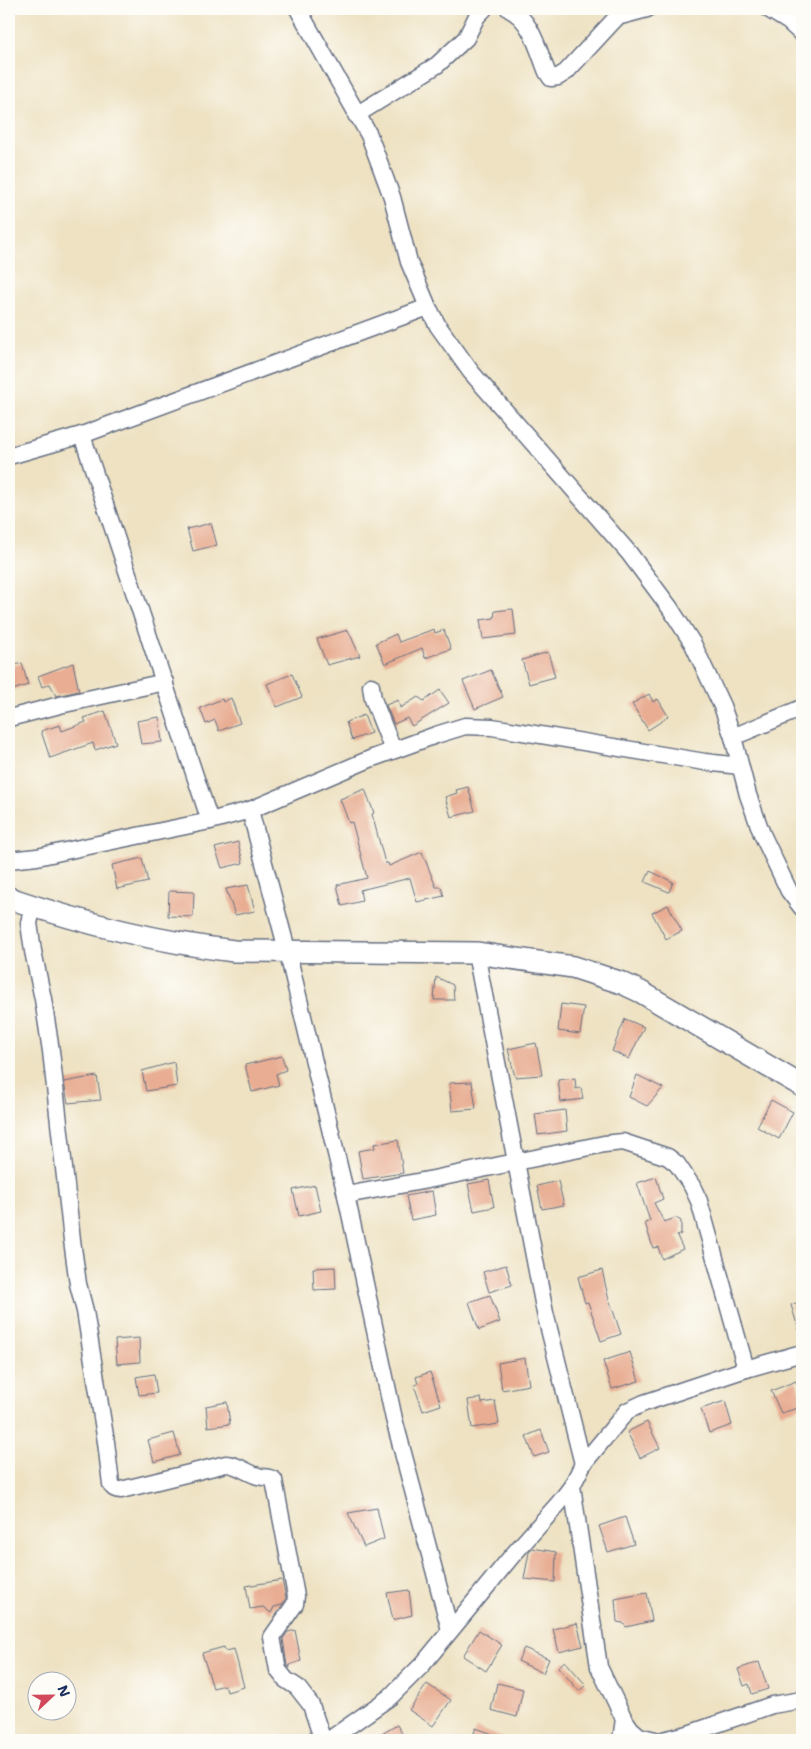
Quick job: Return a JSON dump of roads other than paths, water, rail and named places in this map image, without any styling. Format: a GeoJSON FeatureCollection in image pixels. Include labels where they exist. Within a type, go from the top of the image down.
{"type":"FeatureCollection","features":[{"type":"Feature","properties":{"kind":"main road"},"geometry":{"type":"LineString","coordinates":[[9,898],[158,940],[195,947],[234,951],[476,953],[573,967],[622,983],[641,992],[802,1086]]}},
{"type":"Feature","properties":{"kind":"street"},"geometry":{"type":"LineString","coordinates":[[298,9],[369,135],[392,197],[409,262],[438,326],[471,372],[629,553],[684,628],[722,706],[762,834],[789,891],[802,908]]}},
{"type":"Feature","properties":{"kind":"street"},"geometry":{"type":"LineString","coordinates":[[356,114],[437,65],[466,38],[476,16],[484,9]]}},
{"type":"Feature","properties":{"kind":"street"},"geometry":{"type":"LineString","coordinates":[[509,9],[516,12],[526,22],[551,78],[558,77],[566,72],[616,17],[647,9]]}},
{"type":"Feature","properties":{"kind":"street"},"geometry":{"type":"LineString","coordinates":[[768,9],[789,22],[802,34]]}},
{"type":"Feature","properties":{"kind":"street"},"geometry":{"type":"LineString","coordinates":[[9,456],[82,435],[128,416],[428,307]]}},
{"type":"Feature","properties":{"kind":"street"},"geometry":{"type":"LineString","coordinates":[[82,435],[210,821]]}},
{"type":"Feature","properties":{"kind":"street"},"geometry":{"type":"LineString","coordinates":[[9,718],[165,682]]}},
{"type":"Feature","properties":{"kind":"street"},"geometry":{"type":"LineString","coordinates":[[371,686],[373,700],[393,750]]}},
{"type":"Feature","properties":{"kind":"street"},"geometry":{"type":"LineString","coordinates":[[733,737],[802,708]]}},
{"type":"Feature","properties":{"kind":"street"},"geometry":{"type":"LineString","coordinates":[[9,860],[36,857],[210,821],[250,810],[393,750],[465,726],[481,726],[740,766]]}},
{"type":"Feature","properties":{"kind":"street"},"geometry":{"type":"LineString","coordinates":[[250,810],[287,950],[346,1195],[394,1419],[450,1630]]}},
{"type":"Feature","properties":{"kind":"street"},"geometry":{"type":"LineString","coordinates":[[33,906],[29,923],[32,951],[43,999],[51,1051],[70,1231],[106,1442],[110,1484],[112,1488],[122,1490],[226,1464],[236,1466],[257,1476],[269,1477],[274,1480],[296,1596],[295,1604],[272,1636],[273,1648],[278,1670],[286,1680],[297,1687],[311,1706],[322,1738],[325,1740]]}},
{"type":"Feature","properties":{"kind":"street"},"geometry":{"type":"LineString","coordinates":[[476,953],[545,1313],[583,1464]]}},
{"type":"Feature","properties":{"kind":"street"},"geometry":{"type":"LineString","coordinates":[[346,1195],[516,1163],[604,1144],[623,1142],[668,1157],[677,1164],[692,1186],[699,1202],[746,1369]]}},
{"type":"Feature","properties":{"kind":"street"},"geometry":{"type":"LineString","coordinates":[[329,1740],[390,1697],[423,1664],[511,1557],[559,1503],[572,1486],[583,1464],[623,1415],[644,1403],[746,1369],[802,1353]]}},
{"type":"Feature","properties":{"kind":"street"},"geometry":{"type":"LineString","coordinates":[[572,1486],[599,1667],[624,1719],[631,1729],[639,1736],[655,1740]]}},
{"type":"Feature","properties":{"kind":"street"},"geometry":{"type":"LineString","coordinates":[[663,1740],[688,1734],[772,1705],[802,1700]]}},
{"type":"Feature","properties":{"kind":"street"},"geometry":{"type":"LineString","coordinates":[[621,1740],[624,1719]]}}]}
